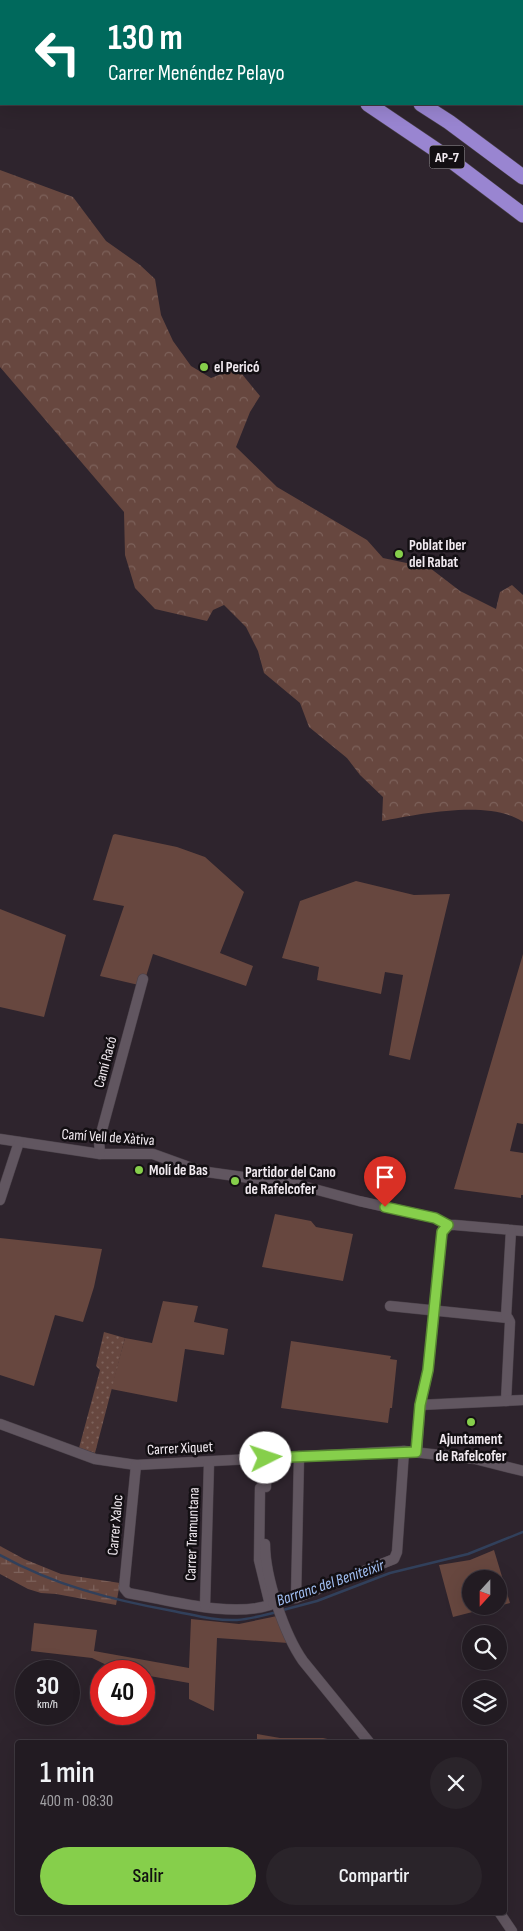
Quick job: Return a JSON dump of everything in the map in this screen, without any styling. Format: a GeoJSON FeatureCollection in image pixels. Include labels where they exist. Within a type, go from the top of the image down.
{"type":"FeatureCollection","features":[{"type":"Feature","properties":{"kind":"highway","name":"AP-7"},"geometry":{"type":"LineString","coordinates":[[369,105],[445,156],[523,214]]}},
{"type":"Feature","properties":{"kind":"highway","name":"AP-7"},"geometry":{"type":"LineString","coordinates":[[423,105],[449,122],[523,177]]}},
{"type":"Feature","properties":{"kind":"street","name":"Camí Racó"},"geometry":{"type":"LineString","coordinates":[[100,1154],[98,1141],[143,979]]}},
{"type":"Feature","properties":{"kind":"street","name":"Camí Vell de Xàtiva"},"geometry":{"type":"LineString","coordinates":[[0,1139],[100,1154],[153,1154],[210,1173],[290,1183],[435,1218],[448,1225],[523,1231]]}},
{"type":"Feature","properties":{"kind":"street"},"geometry":{"type":"LineString","coordinates":[[0,1200],[19,1142]]}},
{"type":"Feature","properties":{"kind":"street"},"geometry":{"type":"LineString","coordinates":[[416,1452],[420,1405],[428,1370],[442,1232],[448,1225]]}},
{"type":"Feature","properties":{"kind":"street"},"geometry":{"type":"LineString","coordinates":[[506,1400],[505,1320],[511,1230]]}},
{"type":"Feature","properties":{"kind":"street"},"geometry":{"type":"LineString","coordinates":[[390,1306],[505,1320]]}},
{"type":"Feature","properties":{"kind":"street"},"geometry":{"type":"LineString","coordinates":[[420,1405],[523,1400]]}},
{"type":"Feature","properties":{"kind":"street","name":"Carrer Xiquet"},"geometry":{"type":"LineString","coordinates":[[0,1424],[95,1459],[136,1465],[404,1451],[475,1459],[523,1471]]}},
{"type":"Feature","properties":{"kind":"street"},"geometry":{"type":"LineString","coordinates":[[205,1606],[232,1610],[256,1609],[275,1605],[394,1559],[397,1552],[404,1451]]}},
{"type":"Feature","properties":{"kind":"street"},"geometry":{"type":"LineString","coordinates":[[296,1598],[298,1456]]}},
{"type":"Feature","properties":{"kind":"street"},"geometry":{"type":"LineString","coordinates":[[266,1458],[265,1556],[275,1605],[298,1655],[367,1740]]}},
{"type":"Feature","properties":{"kind":"street","name":"Carrer Tramuntana"},"geometry":{"type":"LineString","coordinates":[[205,1606],[209,1462]]}},
{"type":"Feature","properties":{"kind":"street","name":"Carrer Xaloc"},"geometry":{"type":"LineString","coordinates":[[136,1465],[124,1588],[128,1593],[205,1606]]}},
{"type":"Feature","properties":{"kind":"street"},"geometry":{"type":"LineString","coordinates":[[501,1915],[512,1931]]}},
{"type":"Feature","properties":{"kind":"green space"},"geometry":{"type":"Polygon","coordinates":[[[0,170],[73,197],[106,241],[140,265],[155,279],[161,315],[173,341],[191,366],[211,378],[237,368],[260,396],[250,412],[236,447],[277,487],[367,540],[383,558],[430,568],[460,591],[496,609],[500,592],[512,585],[523,595],[523,822],[509,815],[492,811],[474,810],[434,812],[382,821],[383,797],[360,775],[347,758],[309,727],[300,703],[264,673],[258,651],[246,627],[224,605],[213,610],[207,621],[155,609],[135,588],[125,555],[124,512],[0,367],[0,170]]]}},
{"type":"Feature","properties":{"kind":"green space"},"geometry":{"type":"Polygon","coordinates":[[[113,835],[177,847],[205,857],[244,892],[220,953],[253,966],[246,986],[153,954],[143,986],[100,976],[124,906],[93,900],[113,835]]]}},
{"type":"Feature","properties":{"kind":"green space"},"geometry":{"type":"Polygon","coordinates":[[[356,881],[414,895],[450,894],[410,1060],[389,1055],[403,975],[385,972],[381,994],[317,980],[319,967],[282,958],[300,901],[356,881]]]}},
{"type":"Feature","properties":{"kind":"green space"},"geometry":{"type":"Polygon","coordinates":[[[0,909],[66,935],[44,1017],[0,1007],[0,909]]]}},
{"type":"Feature","properties":{"kind":"green space"},"geometry":{"type":"Polygon","coordinates":[[[523,954],[523,1124],[517,1123],[510,1151],[523,1153],[523,1195],[521,1195],[521,1198],[454,1189],[523,954]]]}},
{"type":"Feature","properties":{"kind":"green space"},"geometry":{"type":"Polygon","coordinates":[[[275,1214],[311,1221],[316,1227],[353,1234],[343,1281],[262,1267],[275,1214]]]}},
{"type":"Feature","properties":{"kind":"green space"},"geometry":{"type":"Polygon","coordinates":[[[0,1238],[102,1249],[94,1287],[83,1322],[55,1315],[34,1386],[0,1375],[0,1238]]]}},
{"type":"Feature","properties":{"kind":"green space"},"geometry":{"type":"Polygon","coordinates":[[[163,1301],[198,1306],[194,1322],[228,1329],[224,1355],[185,1349],[177,1402],[111,1389],[125,1338],[152,1343],[163,1301]]]}},
{"type":"Feature","properties":{"kind":"green space"},"geometry":{"type":"Polygon","coordinates":[[[104,1332],[125,1338],[95,1453],[79,1448],[100,1370],[96,1366],[104,1332]]]}},
{"type":"Feature","properties":{"kind":"green space"},"geometry":{"type":"Polygon","coordinates":[[[291,1341],[391,1356],[390,1359],[397,1360],[392,1408],[390,1408],[388,1423],[281,1408],[291,1341]]]}},
{"type":"Feature","properties":{"kind":"green space"},"geometry":{"type":"Polygon","coordinates":[[[0,1546],[24,1559],[61,1574],[120,1583],[116,1605],[41,1593],[28,1589],[0,1574],[0,1546]]]}},
{"type":"Feature","properties":{"kind":"green space"},"geometry":{"type":"Polygon","coordinates":[[[494,1550],[500,1570],[462,1570],[462,1615],[453,1617],[439,1565],[470,1560],[494,1550]]]}},
{"type":"Feature","properties":{"kind":"green space"},"geometry":{"type":"Polygon","coordinates":[[[277,1616],[288,1643],[217,1638],[214,1711],[189,1699],[189,1683],[155,1677],[155,1662],[189,1668],[191,1619],[239,1624],[277,1616]]]}},
{"type":"Feature","properties":{"kind":"green space"},"geometry":{"type":"Polygon","coordinates":[[[34,1623],[97,1630],[94,1651],[144,1660],[96,1660],[31,1651],[34,1623]]]}},
{"type":"Feature","properties":{"kind":"green space"},"geometry":{"type":"Polygon","coordinates":[[[257,1734],[280,1738],[323,1738],[332,1740],[257,1740],[257,1734]]]}},
{"type":"Feature","properties":{"kind":"waterway","name":"Barranc del Beniteixir"},"geometry":{"type":"LineString","coordinates":[[283,1610],[317,1601],[390,1573],[468,1554],[523,1532]]}},
{"type":"Feature","properties":{"kind":"waterway","name":"Barranc del Beniteixir"},"geometry":{"type":"LineString","coordinates":[[0,1555],[20,1566],[62,1583],[150,1607],[221,1620],[247,1619],[277,1612]]}},
{"type":"Feature","properties":{"kind":"place","name":"el Pericó"},"geometry":{"type":"Point","coordinates":[204,367]}},
{"type":"Feature","properties":{"kind":"place","name":"Poblat Iber del Rabat"},"geometry":{"type":"Point","coordinates":[399,554]}},
{"type":"Feature","properties":{"kind":"place","name":"Molí de Bas"},"geometry":{"type":"Point","coordinates":[139,1170]}},
{"type":"Feature","properties":{"kind":"place","name":"Partidor del Cano de Rafelcofer"},"geometry":{"type":"Point","coordinates":[235,1181]}},
{"type":"Feature","properties":{"kind":"place","name":"Ajuntament de Rafelcofer"},"geometry":{"type":"Point","coordinates":[471,1422]}},
{"type":"Feature","properties":{"kind":"route"},"geometry":{"type":"LineString","coordinates":[[266,1458],[416,1452],[420,1405],[428,1370],[442,1232],[448,1225],[435,1218],[385,1207]]}}]}
